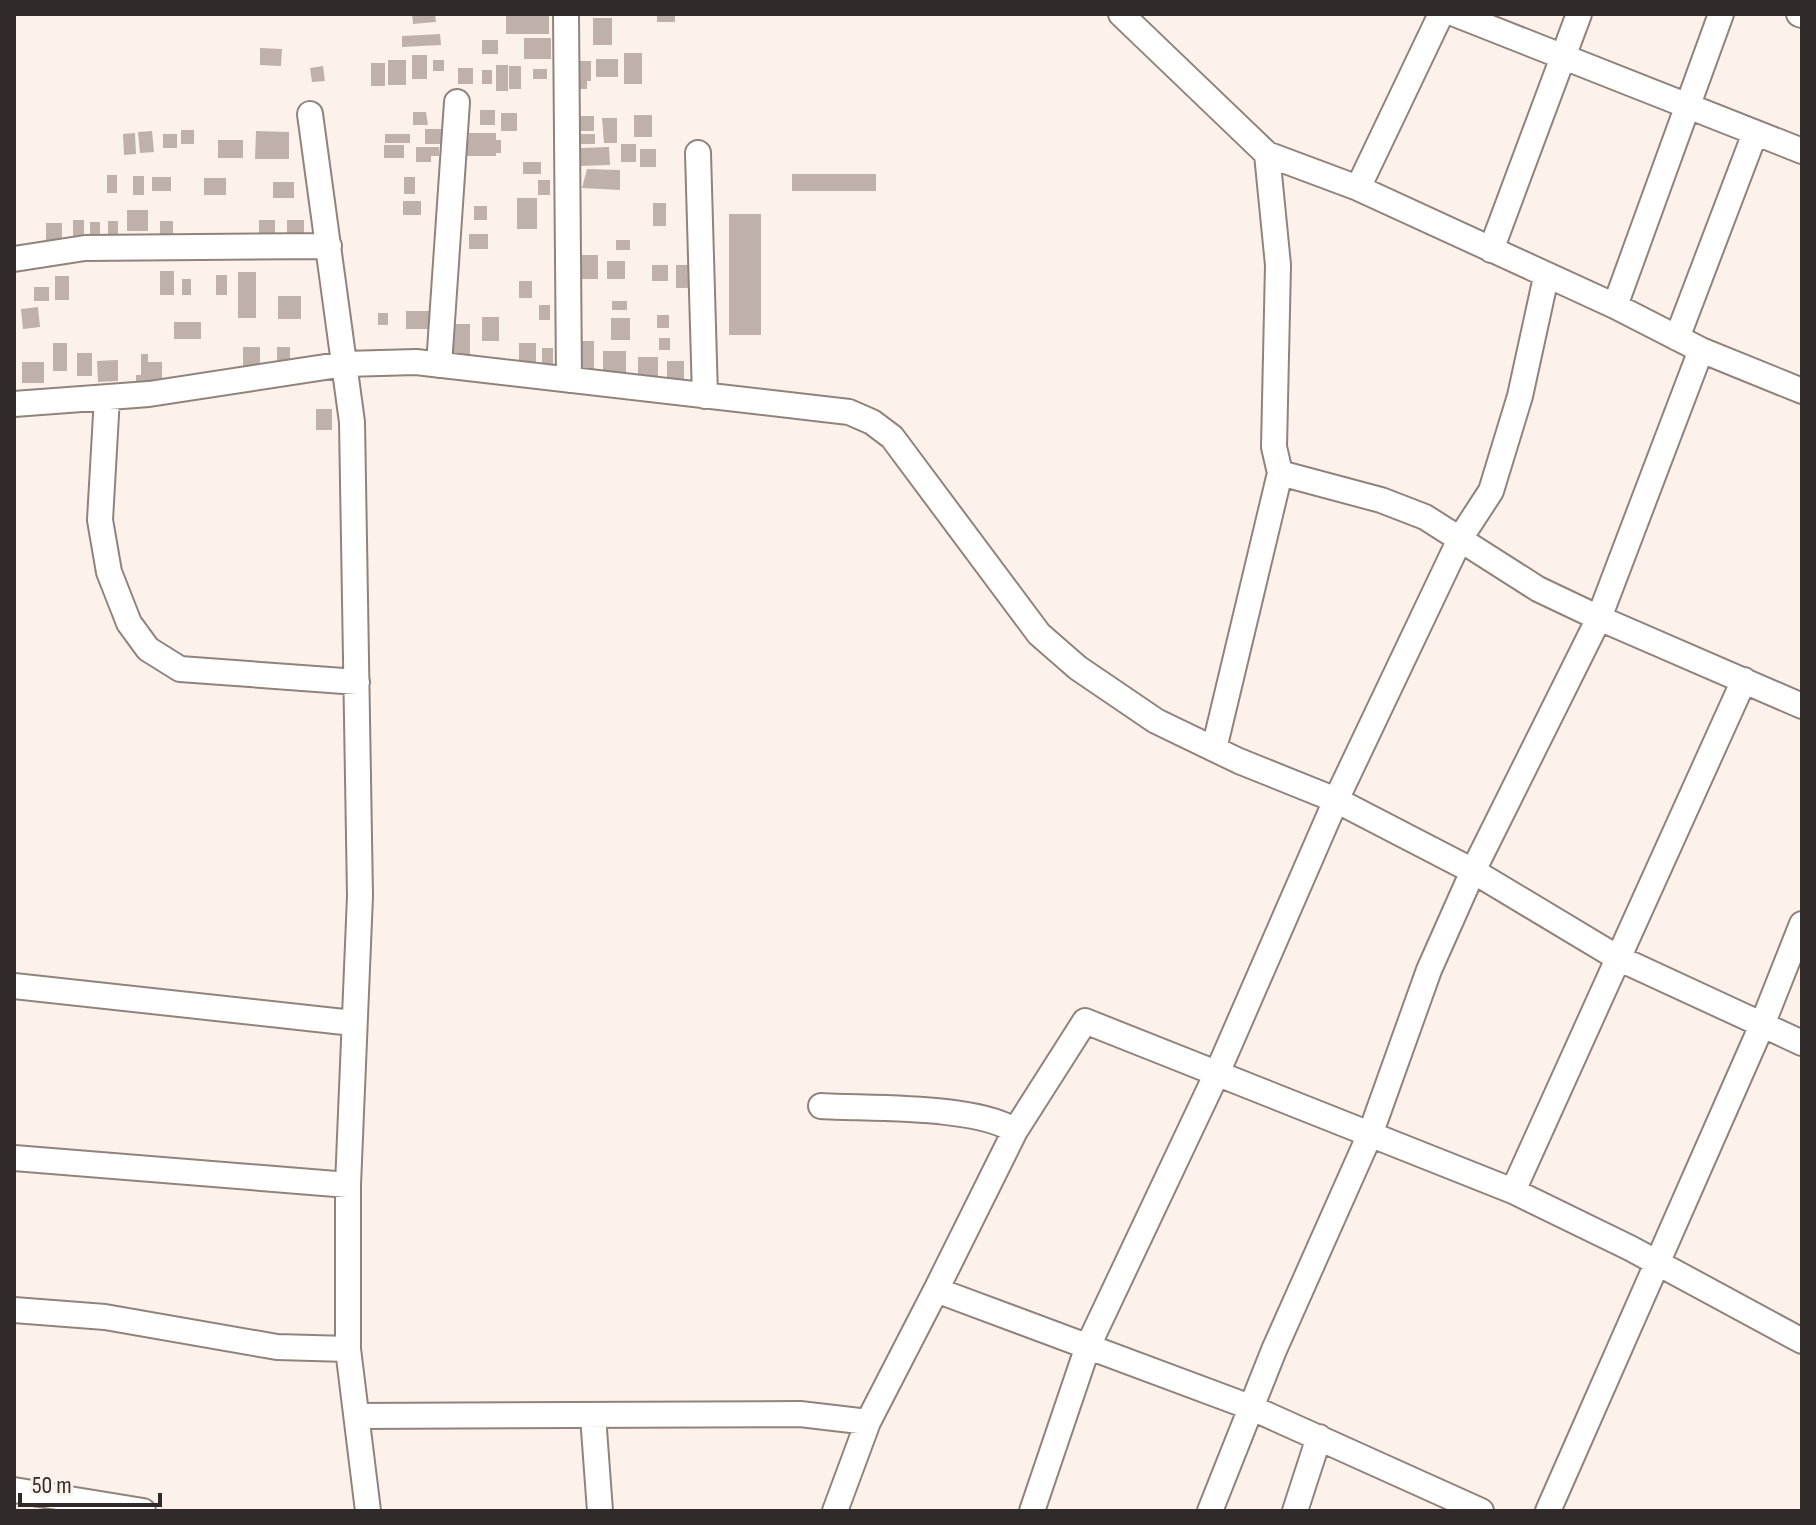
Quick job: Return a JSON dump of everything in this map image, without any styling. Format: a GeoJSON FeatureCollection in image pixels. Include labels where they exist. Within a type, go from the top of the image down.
{"type":"FeatureCollection","features":[{"type":"Feature","properties":{"kind":"street"},"geometry":{"type":"LineString","coordinates":[[566,14],[569,380]]}},
{"type":"Feature","properties":{"kind":"street"},"geometry":{"type":"LineString","coordinates":[[1121,14],[1267,154],[1358,188],[1546,277],[1615,306],[1701,350],[1802,391]]}},
{"type":"Feature","properties":{"kind":"street"},"geometry":{"type":"LineString","coordinates":[[1358,188],[1441,14]]}},
{"type":"Feature","properties":{"kind":"street"},"geometry":{"type":"LineString","coordinates":[[1455,14],[1802,151]]}},
{"type":"Feature","properties":{"kind":"street"},"geometry":{"type":"LineString","coordinates":[[1491,250],[1561,54],[1579,14]]}},
{"type":"Feature","properties":{"kind":"street"},"geometry":{"type":"LineString","coordinates":[[1615,306],[1721,14]]}},
{"type":"Feature","properties":{"kind":"street"},"geometry":{"type":"LineString","coordinates":[[439,365],[457,102]]}},
{"type":"Feature","properties":{"kind":"street"},"geometry":{"type":"LineString","coordinates":[[310,114],[352,422],[360,896],[353,1023],[354,1101],[348,1185],[348,1349],[368,1511]]}},
{"type":"Feature","properties":{"kind":"street"},"geometry":{"type":"LineString","coordinates":[[1677,338],[1755,133]]}},
{"type":"Feature","properties":{"kind":"street"},"geometry":{"type":"LineString","coordinates":[[698,153],[705,396]]}},
{"type":"Feature","properties":{"kind":"street"},"geometry":{"type":"LineString","coordinates":[[1214,749],[1280,473],[1274,447],[1278,265],[1267,154]]}},
{"type":"Feature","properties":{"kind":"street"},"geometry":{"type":"LineString","coordinates":[[14,259],[85,248],[329,246]]}},
{"type":"Feature","properties":{"kind":"street"},"geometry":{"type":"LineString","coordinates":[[1032,1511],[1088,1346],[1218,1071],[1336,800],[1461,537],[1491,491],[1502,463],[1546,277]]}},
{"type":"Feature","properties":{"kind":"street"},"geometry":{"type":"LineString","coordinates":[[1210,1511],[1250,1407],[1371,1132],[1429,970],[1473,871],[1599,618],[1701,350]]}},
{"type":"Feature","properties":{"kind":"street"},"geometry":{"type":"LineString","coordinates":[[14,404],[149,394],[345,364],[439,365],[849,412],[872,422],[892,437],[1039,634],[1078,668],[1156,721],[1336,800],[1473,871],[1618,958],[1802,1043]]}},
{"type":"Feature","properties":{"kind":"street"},"geometry":{"type":"LineString","coordinates":[[107,397],[100,520],[109,572],[129,623],[148,649],[180,669],[357,682]]}},
{"type":"Feature","properties":{"kind":"street"},"geometry":{"type":"LineString","coordinates":[[1280,473],[1381,500],[1425,517],[1461,537],[1538,589],[1802,706]]}},
{"type":"Feature","properties":{"kind":"street"},"geometry":{"type":"LineString","coordinates":[[1513,1191],[1744,680]]}},
{"type":"Feature","properties":{"kind":"street"},"geometry":{"type":"LineString","coordinates":[[1548,1511],[1659,1264],[1802,924]]}},
{"type":"Feature","properties":{"kind":"street"},"geometry":{"type":"LineString","coordinates":[[14,986],[353,1023]]}},
{"type":"Feature","properties":{"kind":"street"},"geometry":{"type":"LineString","coordinates":[[835,1511],[868,1422],[1015,1131],[1085,1021],[1218,1071],[1513,1191],[1802,1340]]}},
{"type":"Feature","properties":{"kind":"street"},"geometry":{"type":"LineString","coordinates":[[821,1106],[971,1115],[1003,1123],[1015,1131]]}},
{"type":"Feature","properties":{"kind":"street"},"geometry":{"type":"LineString","coordinates":[[14,1158],[348,1185]]}},
{"type":"Feature","properties":{"kind":"street"},"geometry":{"type":"LineString","coordinates":[[936,1290],[1250,1407],[1481,1511]]}},
{"type":"Feature","properties":{"kind":"street"},"geometry":{"type":"LineString","coordinates":[[14,1310],[105,1317],[277,1347],[348,1349]]}},
{"type":"Feature","properties":{"kind":"street"},"geometry":{"type":"LineString","coordinates":[[358,1416],[800,1414],[868,1422]]}},
{"type":"Feature","properties":{"kind":"street"},"geometry":{"type":"LineString","coordinates":[[593,1416],[600,1511]]}},
{"type":"Feature","properties":{"kind":"street"},"geometry":{"type":"LineString","coordinates":[[1295,1511],[1319,1437]]}},
{"type":"Feature","properties":{"kind":"street"},"geometry":{"type":"LineString","coordinates":[[14,1490],[143,1511]]}},
{"type":"Feature","properties":{"kind":"building"},"geometry":{"type":"Polygon","coordinates":[[[412,14],[435,14],[436,22],[413,24],[412,14]]]}},
{"type":"Feature","properties":{"kind":"building"},"geometry":{"type":"Polygon","coordinates":[[[506,14],[549,14],[549,34],[506,34],[506,14]]]}},
{"type":"Feature","properties":{"kind":"building"},"geometry":{"type":"Polygon","coordinates":[[[657,14],[675,14],[675,22],[657,22],[657,14]]]}},
{"type":"Feature","properties":{"kind":"building"},"geometry":{"type":"Polygon","coordinates":[[[593,18],[612,18],[612,45],[593,45],[593,18]]]}},
{"type":"Feature","properties":{"kind":"building"},"geometry":{"type":"Polygon","coordinates":[[[440,34],[441,45],[402,47],[402,36],[440,34]]]}},
{"type":"Feature","properties":{"kind":"building"},"geometry":{"type":"Polygon","coordinates":[[[524,38],[551,38],[551,59],[524,59],[524,38]]]}},
{"type":"Feature","properties":{"kind":"building"},"geometry":{"type":"Polygon","coordinates":[[[482,40],[498,40],[498,54],[482,54],[482,40]]]}},
{"type":"Feature","properties":{"kind":"building"},"geometry":{"type":"Polygon","coordinates":[[[260,48],[282,49],[281,66],[260,65],[260,48]]]}},
{"type":"Feature","properties":{"kind":"building"},"geometry":{"type":"Polygon","coordinates":[[[624,53],[642,53],[642,84],[624,84],[624,53]]]}},
{"type":"Feature","properties":{"kind":"building"},"geometry":{"type":"Polygon","coordinates":[[[412,55],[427,55],[427,79],[412,79],[412,55]]]}},
{"type":"Feature","properties":{"kind":"building"},"geometry":{"type":"Polygon","coordinates":[[[596,59],[618,59],[618,77],[596,77],[596,59]]]}},
{"type":"Feature","properties":{"kind":"building"},"geometry":{"type":"Polygon","coordinates":[[[388,60],[406,60],[406,85],[388,85],[388,60]]]}},
{"type":"Feature","properties":{"kind":"building"},"geometry":{"type":"Polygon","coordinates":[[[433,60],[444,60],[444,71],[433,71],[433,60]]]}},
{"type":"Feature","properties":{"kind":"building"},"geometry":{"type":"Polygon","coordinates":[[[574,61],[591,61],[591,81],[587,81],[587,89],[574,89],[574,61]]]}},
{"type":"Feature","properties":{"kind":"building"},"geometry":{"type":"Polygon","coordinates":[[[371,63],[385,63],[385,86],[371,86],[371,63]]]}},
{"type":"Feature","properties":{"kind":"building"},"geometry":{"type":"Polygon","coordinates":[[[496,65],[508,65],[508,91],[496,91],[496,65]]]}},
{"type":"Feature","properties":{"kind":"building"},"geometry":{"type":"Polygon","coordinates":[[[323,66],[325,81],[312,82],[310,68],[323,66]]]}},
{"type":"Feature","properties":{"kind":"building"},"geometry":{"type":"Polygon","coordinates":[[[509,66],[521,66],[521,89],[509,89],[509,66]]]}},
{"type":"Feature","properties":{"kind":"building"},"geometry":{"type":"Polygon","coordinates":[[[458,68],[473,68],[473,84],[458,84],[458,68]]]}},
{"type":"Feature","properties":{"kind":"building"},"geometry":{"type":"Polygon","coordinates":[[[533,69],[547,69],[547,79],[533,79],[533,69]]]}},
{"type":"Feature","properties":{"kind":"building"},"geometry":{"type":"Polygon","coordinates":[[[482,70],[492,70],[492,84],[482,84],[482,70]]]}},
{"type":"Feature","properties":{"kind":"building"},"geometry":{"type":"Polygon","coordinates":[[[480,110],[495,110],[495,125],[480,125],[480,110]]]}},
{"type":"Feature","properties":{"kind":"building"},"geometry":{"type":"Polygon","coordinates":[[[413,112],[426,112],[428,125],[413,125],[413,112]]]}},
{"type":"Feature","properties":{"kind":"building"},"geometry":{"type":"Polygon","coordinates":[[[501,113],[517,113],[517,131],[501,131],[501,113]]]}},
{"type":"Feature","properties":{"kind":"building"},"geometry":{"type":"Polygon","coordinates":[[[634,115],[652,115],[652,137],[634,137],[634,115]]]}},
{"type":"Feature","properties":{"kind":"building"},"geometry":{"type":"Polygon","coordinates":[[[574,116],[594,116],[594,131],[574,131],[574,116]]]}},
{"type":"Feature","properties":{"kind":"building"},"geometry":{"type":"Polygon","coordinates":[[[602,118],[617,118],[617,143],[604,143],[602,118]]]}},
{"type":"Feature","properties":{"kind":"building"},"geometry":{"type":"Polygon","coordinates":[[[425,129],[441,129],[441,144],[425,144],[425,129]]]}},
{"type":"Feature","properties":{"kind":"building"},"geometry":{"type":"Polygon","coordinates":[[[181,130],[194,130],[194,144],[181,144],[181,130]]]}},
{"type":"Feature","properties":{"kind":"building"},"geometry":{"type":"Polygon","coordinates":[[[152,131],[154,152],[140,153],[138,132],[152,131]]]}},
{"type":"Feature","properties":{"kind":"building"},"geometry":{"type":"Polygon","coordinates":[[[256,131],[289,132],[289,159],[255,159],[256,131]]]}},
{"type":"Feature","properties":{"kind":"building"},"geometry":{"type":"Polygon","coordinates":[[[135,133],[136,154],[124,155],[123,134],[135,133]]]}},
{"type":"Feature","properties":{"kind":"building"},"geometry":{"type":"Polygon","coordinates":[[[469,133],[496,133],[496,140],[501,140],[501,153],[496,153],[496,156],[466,156],[469,133]]]}},
{"type":"Feature","properties":{"kind":"building"},"geometry":{"type":"Polygon","coordinates":[[[163,134],[177,134],[177,148],[163,148],[163,134]]]}},
{"type":"Feature","properties":{"kind":"building"},"geometry":{"type":"Polygon","coordinates":[[[385,134],[410,134],[410,143],[385,143],[385,134]]]}},
{"type":"Feature","properties":{"kind":"building"},"geometry":{"type":"Polygon","coordinates":[[[574,134],[595,134],[595,144],[574,144],[574,134]]]}},
{"type":"Feature","properties":{"kind":"building"},"geometry":{"type":"Polygon","coordinates":[[[218,140],[243,140],[243,158],[218,158],[218,140]]]}},
{"type":"Feature","properties":{"kind":"building"},"geometry":{"type":"Polygon","coordinates":[[[621,144],[636,144],[636,162],[621,162],[621,144]]]}},
{"type":"Feature","properties":{"kind":"building"},"geometry":{"type":"Polygon","coordinates":[[[384,145],[404,145],[404,158],[384,158],[384,145]]]}},
{"type":"Feature","properties":{"kind":"building"},"geometry":{"type":"Polygon","coordinates":[[[416,147],[439,147],[439,156],[431,156],[431,162],[416,162],[416,147]]]}},
{"type":"Feature","properties":{"kind":"building"},"geometry":{"type":"Polygon","coordinates":[[[609,147],[610,165],[578,166],[581,148],[609,147]]]}},
{"type":"Feature","properties":{"kind":"building"},"geometry":{"type":"Polygon","coordinates":[[[640,149],[656,149],[656,167],[640,167],[640,149]]]}},
{"type":"Feature","properties":{"kind":"building"},"geometry":{"type":"Polygon","coordinates":[[[523,162],[541,162],[541,174],[523,174],[523,162]]]}},
{"type":"Feature","properties":{"kind":"building"},"geometry":{"type":"Polygon","coordinates":[[[587,169],[620,170],[620,190],[582,188],[587,169]]]}},
{"type":"Feature","properties":{"kind":"building"},"geometry":{"type":"Polygon","coordinates":[[[792,174],[876,174],[876,191],[792,191],[792,174]]]}},
{"type":"Feature","properties":{"kind":"building"},"geometry":{"type":"Polygon","coordinates":[[[107,175],[117,175],[117,193],[107,193],[107,175]]]}},
{"type":"Feature","properties":{"kind":"building"},"geometry":{"type":"Polygon","coordinates":[[[133,176],[144,176],[144,195],[133,195],[133,176]]]}},
{"type":"Feature","properties":{"kind":"building"},"geometry":{"type":"Polygon","coordinates":[[[152,177],[171,177],[171,191],[152,191],[152,177]]]}},
{"type":"Feature","properties":{"kind":"building"},"geometry":{"type":"Polygon","coordinates":[[[404,177],[415,177],[415,194],[404,194],[404,177]]]}},
{"type":"Feature","properties":{"kind":"building"},"geometry":{"type":"Polygon","coordinates":[[[204,178],[226,178],[226,195],[204,195],[204,178]]]}},
{"type":"Feature","properties":{"kind":"building"},"geometry":{"type":"Polygon","coordinates":[[[538,180],[550,180],[550,195],[538,195],[538,180]]]}},
{"type":"Feature","properties":{"kind":"building"},"geometry":{"type":"Polygon","coordinates":[[[273,182],[294,182],[294,198],[273,198],[273,182]]]}},
{"type":"Feature","properties":{"kind":"building"},"geometry":{"type":"Polygon","coordinates":[[[517,198],[537,198],[537,229],[517,229],[517,198]]]}},
{"type":"Feature","properties":{"kind":"building"},"geometry":{"type":"Polygon","coordinates":[[[403,201],[421,201],[421,215],[403,215],[403,201]]]}},
{"type":"Feature","properties":{"kind":"building"},"geometry":{"type":"Polygon","coordinates":[[[653,203],[666,203],[666,226],[653,226],[653,203]]]}},
{"type":"Feature","properties":{"kind":"building"},"geometry":{"type":"Polygon","coordinates":[[[474,206],[487,206],[487,220],[474,220],[474,206]]]}},
{"type":"Feature","properties":{"kind":"building"},"geometry":{"type":"Polygon","coordinates":[[[127,210],[148,210],[148,231],[127,231],[127,210]]]}},
{"type":"Feature","properties":{"kind":"building"},"geometry":{"type":"Polygon","coordinates":[[[729,214],[761,214],[761,335],[729,335],[729,214]]]}},
{"type":"Feature","properties":{"kind":"building"},"geometry":{"type":"Polygon","coordinates":[[[73,220],[84,220],[84,237],[73,237],[73,220]]]}},
{"type":"Feature","properties":{"kind":"building"},"geometry":{"type":"Polygon","coordinates":[[[259,220],[275,220],[275,236],[259,236],[259,220]]]}},
{"type":"Feature","properties":{"kind":"building"},"geometry":{"type":"Polygon","coordinates":[[[287,220],[304,220],[304,235],[287,235],[287,220]]]}},
{"type":"Feature","properties":{"kind":"building"},"geometry":{"type":"Polygon","coordinates":[[[108,221],[118,221],[118,236],[108,236],[108,221]]]}},
{"type":"Feature","properties":{"kind":"building"},"geometry":{"type":"Polygon","coordinates":[[[160,221],[173,221],[173,234],[160,234],[160,221]]]}},
{"type":"Feature","properties":{"kind":"building"},"geometry":{"type":"Polygon","coordinates":[[[90,222],[100,222],[100,236],[90,236],[90,222]]]}},
{"type":"Feature","properties":{"kind":"building"},"geometry":{"type":"Polygon","coordinates":[[[46,223],[62,223],[62,243],[46,243],[46,223]]]}},
{"type":"Feature","properties":{"kind":"building"},"geometry":{"type":"Polygon","coordinates":[[[469,234],[488,234],[488,249],[469,249],[469,234]]]}},
{"type":"Feature","properties":{"kind":"building"},"geometry":{"type":"Polygon","coordinates":[[[616,240],[630,240],[630,250],[616,250],[616,240]]]}},
{"type":"Feature","properties":{"kind":"building"},"geometry":{"type":"Polygon","coordinates":[[[577,255],[598,255],[598,279],[577,279],[577,255]]]}},
{"type":"Feature","properties":{"kind":"building"},"geometry":{"type":"Polygon","coordinates":[[[607,261],[625,261],[625,279],[607,279],[607,261]]]}},
{"type":"Feature","properties":{"kind":"building"},"geometry":{"type":"Polygon","coordinates":[[[652,265],[668,265],[668,281],[652,281],[652,265]]]}},
{"type":"Feature","properties":{"kind":"building"},"geometry":{"type":"Polygon","coordinates":[[[676,265],[688,265],[688,288],[676,288],[676,265]]]}},
{"type":"Feature","properties":{"kind":"building"},"geometry":{"type":"Polygon","coordinates":[[[160,271],[174,271],[174,295],[160,295],[160,271]]]}},
{"type":"Feature","properties":{"kind":"building"},"geometry":{"type":"Polygon","coordinates":[[[238,272],[256,272],[256,318],[238,318],[238,272]]]}},
{"type":"Feature","properties":{"kind":"building"},"geometry":{"type":"Polygon","coordinates":[[[216,275],[227,275],[227,295],[216,295],[216,275]]]}},
{"type":"Feature","properties":{"kind":"building"},"geometry":{"type":"Polygon","coordinates":[[[55,276],[69,276],[69,300],[55,300],[55,276]]]}},
{"type":"Feature","properties":{"kind":"building"},"geometry":{"type":"Polygon","coordinates":[[[182,279],[191,279],[191,295],[182,295],[182,279]]]}},
{"type":"Feature","properties":{"kind":"building"},"geometry":{"type":"Polygon","coordinates":[[[519,281],[532,281],[532,298],[519,298],[519,281]]]}},
{"type":"Feature","properties":{"kind":"building"},"geometry":{"type":"Polygon","coordinates":[[[34,287],[49,287],[49,301],[34,301],[34,287]]]}},
{"type":"Feature","properties":{"kind":"building"},"geometry":{"type":"Polygon","coordinates":[[[278,296],[301,296],[301,319],[278,319],[278,296]]]}},
{"type":"Feature","properties":{"kind":"building"},"geometry":{"type":"Polygon","coordinates":[[[612,301],[627,301],[627,310],[612,310],[612,301]]]}},
{"type":"Feature","properties":{"kind":"building"},"geometry":{"type":"Polygon","coordinates":[[[539,305],[550,305],[550,320],[539,320],[539,305]]]}},
{"type":"Feature","properties":{"kind":"building"},"geometry":{"type":"Polygon","coordinates":[[[38,307],[40,327],[23,329],[21,309],[38,307]]]}},
{"type":"Feature","properties":{"kind":"building"},"geometry":{"type":"Polygon","coordinates":[[[406,311],[429,311],[429,329],[406,329],[406,311]]]}},
{"type":"Feature","properties":{"kind":"building"},"geometry":{"type":"Polygon","coordinates":[[[378,313],[388,313],[388,325],[378,325],[378,313]]]}},
{"type":"Feature","properties":{"kind":"building"},"geometry":{"type":"Polygon","coordinates":[[[657,315],[669,315],[669,328],[657,328],[657,315]]]}},
{"type":"Feature","properties":{"kind":"building"},"geometry":{"type":"Polygon","coordinates":[[[482,317],[499,317],[499,341],[482,341],[482,317]]]}},
{"type":"Feature","properties":{"kind":"building"},"geometry":{"type":"Polygon","coordinates":[[[611,318],[630,318],[630,340],[611,340],[611,318]]]}},
{"type":"Feature","properties":{"kind":"building"},"geometry":{"type":"Polygon","coordinates":[[[174,322],[201,322],[201,339],[174,339],[174,322]]]}},
{"type":"Feature","properties":{"kind":"building"},"geometry":{"type":"Polygon","coordinates":[[[451,324],[470,324],[470,355],[451,355],[451,324]]]}},
{"type":"Feature","properties":{"kind":"building"},"geometry":{"type":"Polygon","coordinates":[[[659,338],[670,338],[670,350],[659,350],[659,338]]]}},
{"type":"Feature","properties":{"kind":"building"},"geometry":{"type":"Polygon","coordinates":[[[580,341],[594,341],[594,370],[580,370],[580,341]]]}},
{"type":"Feature","properties":{"kind":"building"},"geometry":{"type":"Polygon","coordinates":[[[53,343],[67,343],[67,371],[53,371],[53,343]]]}},
{"type":"Feature","properties":{"kind":"building"},"geometry":{"type":"Polygon","coordinates":[[[519,343],[536,343],[536,366],[519,366],[519,343]]]}},
{"type":"Feature","properties":{"kind":"building"},"geometry":{"type":"Polygon","coordinates":[[[243,347],[260,347],[260,374],[243,374],[243,347]]]}},
{"type":"Feature","properties":{"kind":"building"},"geometry":{"type":"Polygon","coordinates":[[[277,347],[290,347],[290,360],[277,360],[277,347]]]}},
{"type":"Feature","properties":{"kind":"building"},"geometry":{"type":"Polygon","coordinates":[[[542,348],[553,348],[553,369],[542,369],[542,348]]]}},
{"type":"Feature","properties":{"kind":"building"},"geometry":{"type":"Polygon","coordinates":[[[603,351],[626,351],[626,374],[603,374],[603,351]]]}},
{"type":"Feature","properties":{"kind":"building"},"geometry":{"type":"Polygon","coordinates":[[[77,353],[92,353],[92,376],[77,376],[77,353]]]}},
{"type":"Feature","properties":{"kind":"building"},"geometry":{"type":"Polygon","coordinates":[[[141,354],[148,354],[148,362],[162,362],[162,383],[136,383],[136,375],[141,375],[141,354]]]}},
{"type":"Feature","properties":{"kind":"building"},"geometry":{"type":"Polygon","coordinates":[[[638,357],[658,357],[658,384],[638,384],[638,357]]]}},
{"type":"Feature","properties":{"kind":"building"},"geometry":{"type":"Polygon","coordinates":[[[118,360],[118,381],[98,382],[97,361],[118,360]]]}},
{"type":"Feature","properties":{"kind":"building"},"geometry":{"type":"Polygon","coordinates":[[[667,361],[684,361],[684,385],[667,385],[667,361]]]}},
{"type":"Feature","properties":{"kind":"building"},"geometry":{"type":"Polygon","coordinates":[[[22,362],[44,362],[44,383],[22,383],[22,362]]]}},
{"type":"Feature","properties":{"kind":"building"},"geometry":{"type":"Polygon","coordinates":[[[316,409],[332,409],[332,430],[316,430],[316,409]]]}}]}
